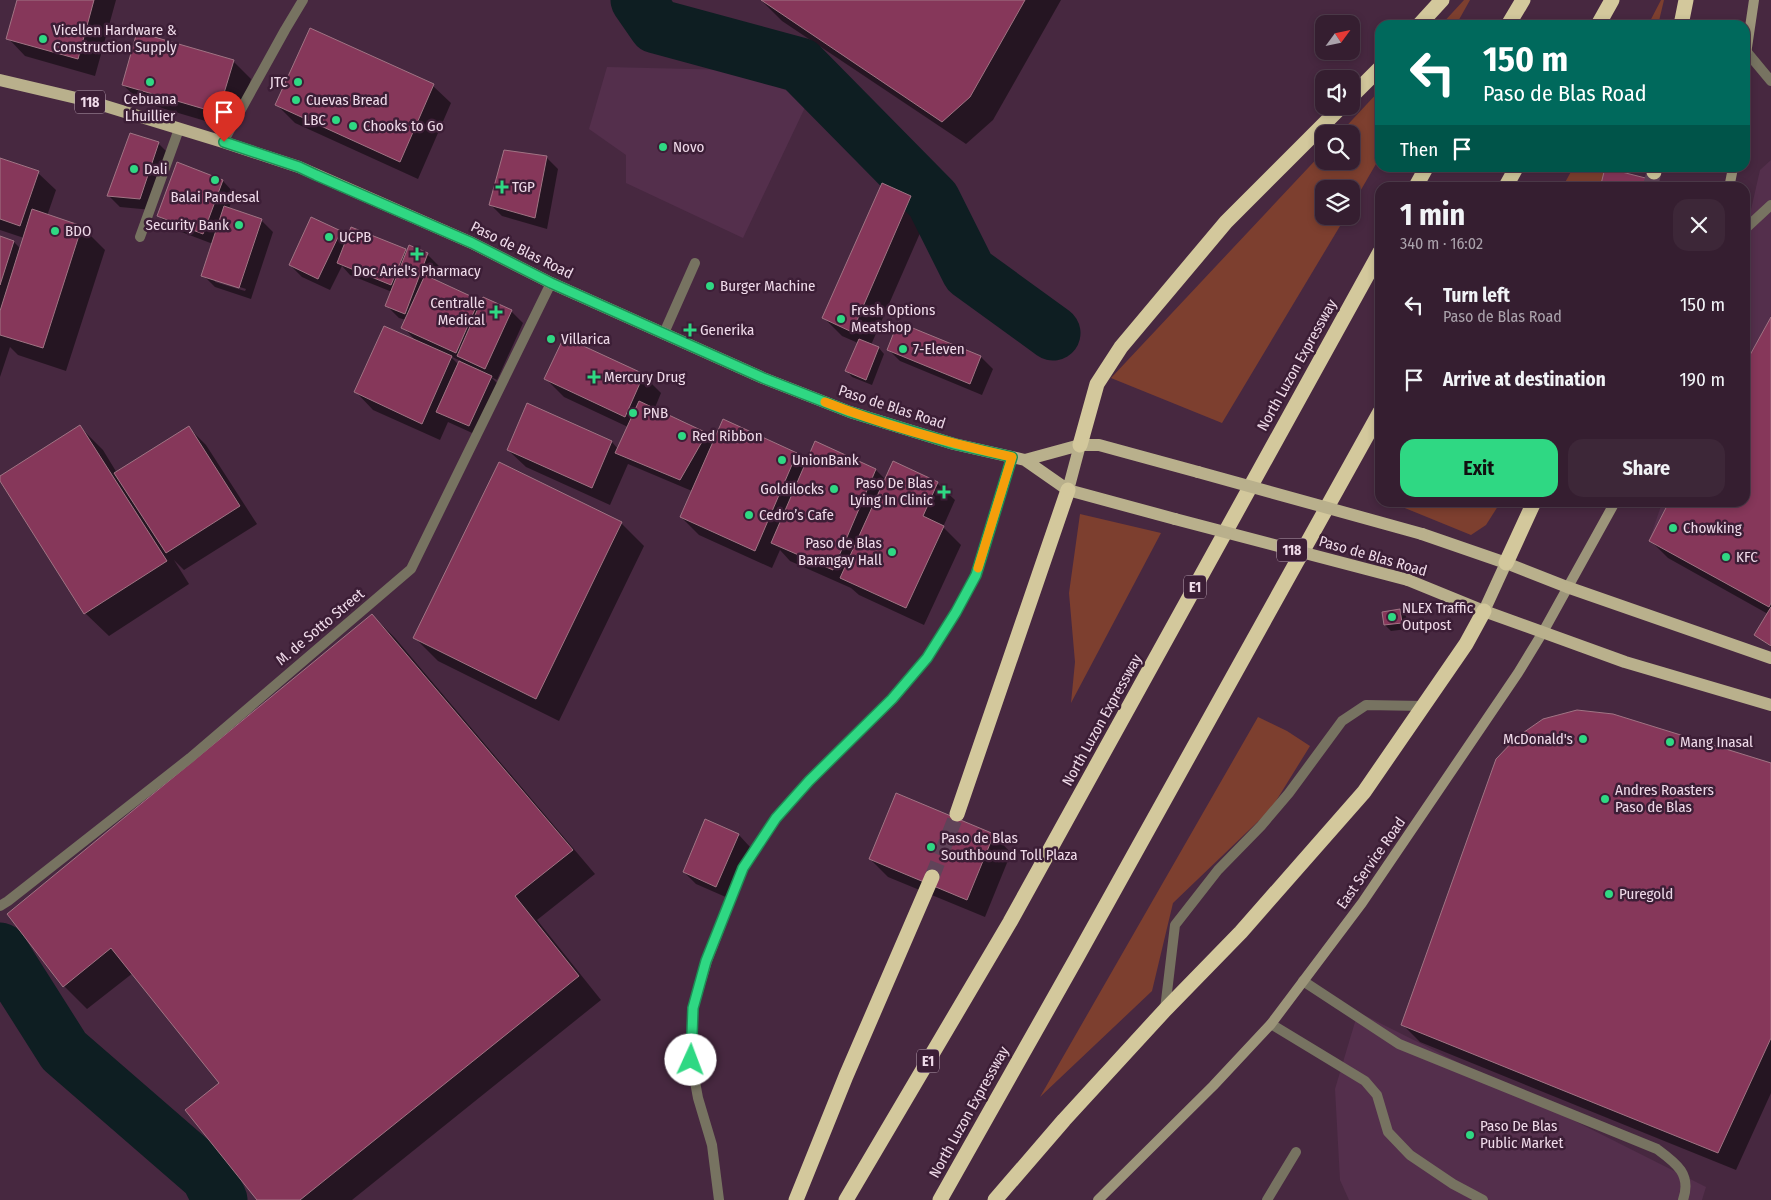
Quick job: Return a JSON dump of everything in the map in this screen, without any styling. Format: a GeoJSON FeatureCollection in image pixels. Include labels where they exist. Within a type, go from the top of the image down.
{"type":"FeatureCollection","features":[{"type":"Feature","properties":{"kind":"highway"},"geometry":{"type":"LineString","coordinates":[[1424,20],[1442,0]]}},
{"type":"Feature","properties":{"kind":"highway"},"geometry":{"type":"LineString","coordinates":[[1511,20],[1523,0]]}},
{"type":"Feature","properties":{"kind":"highway"},"geometry":{"type":"LineString","coordinates":[[1601,20],[1612,0]]}},
{"type":"Feature","properties":{"kind":"highway"},"geometry":{"type":"LineString","coordinates":[[1682,20],[1686,0]]}},
{"type":"Feature","properties":{"kind":"highway"},"geometry":{"type":"LineString","coordinates":[[1360,88],[1375,73]]}},
{"type":"Feature","properties":{"kind":"highway"},"geometry":{"type":"LineString","coordinates":[[1080,445],[1097,384],[1121,347],[1226,222],[1333,115]]}},
{"type":"Feature","properties":{"kind":"highway","name":"North Luzon Expressway"},"geometry":{"type":"LineString","coordinates":[[846,1200],[1010,922],[1375,261]]}},
{"type":"Feature","properties":{"kind":"highway","name":"North Luzon Expressway"},"geometry":{"type":"LineString","coordinates":[[940,1200],[1375,421]]}},
{"type":"Feature","properties":{"kind":"highway"},"geometry":{"type":"LineString","coordinates":[[957,814],[1068,490]]}},
{"type":"Feature","properties":{"kind":"highway"},"geometry":{"type":"LineString","coordinates":[[1506,563],[1532,507]]}},
{"type":"Feature","properties":{"kind":"highway"},"geometry":{"type":"LineString","coordinates":[[995,1200],[1064,1120],[1165,1010],[1241,932],[1364,792],[1466,644],[1484,611]]}},
{"type":"Feature","properties":{"kind":"highway"},"geometry":{"type":"LineString","coordinates":[[796,1200],[846,1076],[932,877]]}},
{"type":"Feature","properties":{"kind":"main road"},"geometry":{"type":"LineString","coordinates":[[1750,26],[1754,0]]}},
{"type":"Feature","properties":{"kind":"main road","name":"Paso de Blas Road"},"geometry":{"type":"LineString","coordinates":[[0,80],[89,101],[299,167],[472,243],[551,283],[763,378],[850,412],[954,444],[1025,460],[1068,490],[1408,580],[1484,611],[1625,662],[1771,705]]}},
{"type":"Feature","properties":{"kind":"main road","name":"Paso de Blas Road"},"geometry":{"type":"LineString","coordinates":[[1025,460],[1080,445],[1099,445],[1422,534],[1771,658]]}},
{"type":"Feature","properties":{"kind":"main road"},"geometry":{"type":"LineString","coordinates":[[1068,490],[1080,445]]}},
{"type":"Feature","properties":{"kind":"main road","name":"East Service Road"},"geometry":{"type":"LineString","coordinates":[[1098,1200],[1213,1086],[1271,1024],[1368,895],[1518,672],[1543,632],[1612,507]]}},
{"type":"Feature","properties":{"kind":"main road"},"geometry":{"type":"LineString","coordinates":[[1484,611],[1506,563]]}},
{"type":"Feature","properties":{"kind":"street"},"geometry":{"type":"LineString","coordinates":[[224,142],[303,0]]}},
{"type":"Feature","properties":{"kind":"street"},"geometry":{"type":"LineString","coordinates":[[1750,56],[1771,81]]}},
{"type":"Feature","properties":{"kind":"street"},"geometry":{"type":"LineString","coordinates":[[140,237],[179,128]]}},
{"type":"Feature","properties":{"kind":"street"},"geometry":{"type":"LineString","coordinates":[[1750,225],[1771,205]]}},
{"type":"Feature","properties":{"kind":"street"},"geometry":{"type":"LineString","coordinates":[[664,332],[695,263]]}},
{"type":"Feature","properties":{"kind":"street","name":"M. de Sotto Street"},"geometry":{"type":"LineString","coordinates":[[4,904],[190,758],[411,569],[551,283]]}},
{"type":"Feature","properties":{"kind":"street"},"geometry":{"type":"LineString","coordinates":[[719,1200],[712,1145],[698,1098],[691,1060],[693,1008],[706,961],[743,868],[776,818],[809,781],[892,699],[927,658],[956,612],[976,575],[1012,457]]}},
{"type":"Feature","properties":{"kind":"street"},"geometry":{"type":"LineString","coordinates":[[1165,1010],[1175,925],[1218,870],[1261,826],[1289,793],[1342,721],[1366,705],[1423,706]]}},
{"type":"Feature","properties":{"kind":"street"},"geometry":{"type":"LineString","coordinates":[[1303,981],[1399,1044],[1657,1149],[1677,1164],[1684,1177],[1686,1191],[1683,1200]]}},
{"type":"Feature","properties":{"kind":"street"},"geometry":{"type":"LineString","coordinates":[[1271,1024],[1365,1081],[1377,1095],[1388,1132],[1410,1155],[1453,1184],[1483,1200]]}},
{"type":"Feature","properties":{"kind":"street"},"geometry":{"type":"LineString","coordinates":[[1267,1200],[1296,1152]]}},
{"type":"Feature","properties":{"kind":"shaded area"},"geometry":{"type":"Polygon","coordinates":[[[1464,0],[1470,0],[1459,20],[1446,20],[1464,0]]]}},
{"type":"Feature","properties":{"kind":"shaded area"},"geometry":{"type":"Polygon","coordinates":[[[1661,0],[1664,0],[1659,20],[1651,20],[1661,0]]]}},
{"type":"Feature","properties":{"kind":"shaded area"},"geometry":{"type":"Polygon","coordinates":[[[607,67],[732,70],[809,99],[743,238],[626,183],[626,155],[589,129],[607,67]]]}},
{"type":"Feature","properties":{"kind":"shaded area"},"geometry":{"type":"Polygon","coordinates":[[[1375,95],[1375,166],[1360,191],[1360,180],[1315,180],[1315,225],[1341,225],[1222,423],[1111,378],[1315,161],[1315,170],[1360,170],[1360,125],[1347,125],[1357,115],[1360,115],[1360,111],[1375,95]]]}},
{"type":"Feature","properties":{"kind":"shaded area"},"geometry":{"type":"Polygon","coordinates":[[[1771,160],[1771,603],[1769,607],[1649,541],[1661,507],[1750,507],[1750,214],[1760,170],[1771,160]]]}},
{"type":"Feature","properties":{"kind":"shaded area"},"geometry":{"type":"Polygon","coordinates":[[[1571,172],[1619,172],[1616,182],[1565,182],[1571,172]]]}},
{"type":"Feature","properties":{"kind":"shaded area"},"geometry":{"type":"Polygon","coordinates":[[[1402,507],[1497,507],[1486,525],[1471,535],[1402,507]]]}},
{"type":"Feature","properties":{"kind":"shaded area"},"geometry":{"type":"Polygon","coordinates":[[[1080,514],[1161,533],[1071,703],[1075,662],[1069,593],[1080,514]]]}},
{"type":"Feature","properties":{"kind":"shaded area"},"geometry":{"type":"Polygon","coordinates":[[[1258,717],[1287,731],[1310,746],[1271,809],[1173,903],[1152,991],[1040,1097],[1258,717]]]}},
{"type":"Feature","properties":{"kind":"shaded area","name":"Paso De Blas Public Market"},"geometry":{"type":"Polygon","coordinates":[[[1358,1012],[1706,1187],[1702,1200],[1349,1200],[1340,1180],[1335,1089],[1358,1012]]]}},
{"type":"Feature","properties":{"kind":"building"},"geometry":{"type":"Polygon","coordinates":[[[17,0],[94,0],[78,59],[6,39],[17,0]]]}},
{"type":"Feature","properties":{"kind":"building"},"geometry":{"type":"Polygon","coordinates":[[[761,0],[1025,0],[970,97],[942,122],[761,0]]]}},
{"type":"Feature","properties":{"kind":"building"},"geometry":{"type":"Polygon","coordinates":[[[310,28],[434,84],[400,162],[275,105],[310,28]]]}},
{"type":"Feature","properties":{"kind":"building"},"geometry":{"type":"Polygon","coordinates":[[[137,32],[234,60],[218,113],[122,85],[137,32]]]}},
{"type":"Feature","properties":{"kind":"building","name":"Dali"},"geometry":{"type":"Polygon","coordinates":[[[130,133],[159,142],[140,199],[107,196],[130,133]]]}},
{"type":"Feature","properties":{"kind":"building"},"geometry":{"type":"Polygon","coordinates":[[[504,150],[547,156],[535,218],[489,205],[504,150]]]}},
{"type":"Feature","properties":{"kind":"building"},"geometry":{"type":"Polygon","coordinates":[[[0,158],[39,171],[20,226],[0,219],[0,158]]]}},
{"type":"Feature","properties":{"kind":"building"},"geometry":{"type":"Polygon","coordinates":[[[177,162],[223,180],[203,234],[157,216],[177,162]]]}},
{"type":"Feature","properties":{"kind":"building"},"geometry":{"type":"Polygon","coordinates":[[[1604,172],[1622,172],[1661,182],[1602,182],[1604,172]]]}},
{"type":"Feature","properties":{"kind":"building"},"geometry":{"type":"Polygon","coordinates":[[[882,183],[911,196],[852,332],[822,318],[882,183]]]}},
{"type":"Feature","properties":{"kind":"building"},"geometry":{"type":"Polygon","coordinates":[[[224,206],[262,219],[239,288],[201,276],[224,206]]]}},
{"type":"Feature","properties":{"kind":"building"},"geometry":{"type":"Polygon","coordinates":[[[32,209],[82,226],[43,348],[0,335],[0,311],[32,209]]]}},
{"type":"Feature","properties":{"kind":"building"},"geometry":{"type":"Polygon","coordinates":[[[311,217],[341,231],[318,279],[289,265],[311,217]]]}},
{"type":"Feature","properties":{"kind":"building"},"geometry":{"type":"Polygon","coordinates":[[[351,227],[406,249],[391,285],[337,263],[351,227]]]}},
{"type":"Feature","properties":{"kind":"building"},"geometry":{"type":"Polygon","coordinates":[[[0,236],[14,241],[0,285],[0,236]]]}},
{"type":"Feature","properties":{"kind":"building"},"geometry":{"type":"Polygon","coordinates":[[[409,245],[428,253],[405,314],[385,306],[409,245]]]}},
{"type":"Feature","properties":{"kind":"building"},"geometry":{"type":"Polygon","coordinates":[[[425,275],[479,300],[456,353],[401,328],[425,275]]]}},
{"type":"Feature","properties":{"kind":"building"},"geometry":{"type":"Polygon","coordinates":[[[483,297],[512,310],[485,369],[457,356],[483,297]]]}},
{"type":"Feature","properties":{"kind":"building"},"geometry":{"type":"Polygon","coordinates":[[[1771,317],[1771,603],[1769,607],[1649,541],[1666,507],[1750,507],[1750,355],[1771,317]]]}},
{"type":"Feature","properties":{"kind":"building"},"geometry":{"type":"Polygon","coordinates":[[[898,322],[981,356],[970,384],[887,350],[898,322]]]}},
{"type":"Feature","properties":{"kind":"building"},"geometry":{"type":"Polygon","coordinates":[[[384,326],[452,356],[422,424],[354,392],[384,326]]]}},
{"type":"Feature","properties":{"kind":"building","name":"Mercury Drug"},"geometry":{"type":"Polygon","coordinates":[[[564,337],[644,374],[625,417],[544,379],[564,337]]]}},
{"type":"Feature","properties":{"kind":"building"},"geometry":{"type":"Polygon","coordinates":[[[859,339],[879,347],[866,380],[845,371],[859,339]]]}},
{"type":"Feature","properties":{"kind":"building"},"geometry":{"type":"Polygon","coordinates":[[[459,361],[492,376],[469,426],[436,412],[459,361]]]}},
{"type":"Feature","properties":{"kind":"building"},"geometry":{"type":"Polygon","coordinates":[[[639,401],[707,433],[680,480],[615,453],[639,401]]]}},
{"type":"Feature","properties":{"kind":"building"},"geometry":{"type":"Polygon","coordinates":[[[527,403],[612,441],[592,488],[507,450],[527,403]]]}},
{"type":"Feature","properties":{"kind":"building"},"geometry":{"type":"Polygon","coordinates":[[[723,419],[797,453],[755,551],[680,517],[723,419]]]}},
{"type":"Feature","properties":{"kind":"building"},"geometry":{"type":"Polygon","coordinates":[[[80,425],[167,561],[84,614],[0,481],[0,476],[80,425]]]}},
{"type":"Feature","properties":{"kind":"building"},"geometry":{"type":"Polygon","coordinates":[[[189,426],[240,506],[166,553],[114,473],[189,426]]]}},
{"type":"Feature","properties":{"kind":"building"},"geometry":{"type":"Polygon","coordinates":[[[815,441],[876,469],[833,570],[771,543],[815,441]]]}},
{"type":"Feature","properties":{"kind":"building","name":"Paso de Blas Barangay Hall"},"geometry":{"type":"Polygon","coordinates":[[[893,461],[938,482],[923,516],[944,526],[906,608],[840,578],[893,461]]]}},
{"type":"Feature","properties":{"kind":"building"},"geometry":{"type":"Polygon","coordinates":[[[499,462],[622,522],[536,699],[413,638],[499,462]]]}},
{"type":"Feature","properties":{"kind":"building"},"geometry":{"type":"Polygon","coordinates":[[[1771,607],[1771,646],[1754,635],[1771,607]]]}},
{"type":"Feature","properties":{"kind":"building","name":"NLEX Traffic Outpost"},"geometry":{"type":"Polygon","coordinates":[[[1400,609],[1402,623],[1384,625],[1382,612],[1400,609]]]}},
{"type":"Feature","properties":{"kind":"building"},"geometry":{"type":"Polygon","coordinates":[[[372,614],[573,850],[515,896],[579,976],[300,1200],[257,1200],[185,1110],[219,1083],[111,948],[63,987],[7,914],[372,614]]]}},
{"type":"Feature","properties":{"kind":"building","name":"Puregold"},"geometry":{"type":"Polygon","coordinates":[[[1577,710],[1613,714],[1771,763],[1771,1038],[1718,1153],[1401,1025],[1496,759],[1517,737],[1543,719],[1577,710]]]}},
{"type":"Feature","properties":{"kind":"building","name":"Paso de Blas Southbound Toll Plaza"},"geometry":{"type":"Polygon","coordinates":[[[896,793],[994,834],[967,900],[869,859],[896,793]]]}},
{"type":"Feature","properties":{"kind":"building"},"geometry":{"type":"Polygon","coordinates":[[[705,819],[739,834],[716,887],[683,872],[705,819]]]}},
{"type":"Feature","properties":{"kind":"waterway"},"geometry":{"type":"LineString","coordinates":[[638,0],[656,26],[800,65],[933,200],[969,272],[1053,333]]}},
{"type":"Feature","properties":{"kind":"waterway"},"geometry":{"type":"LineString","coordinates":[[0,950],[64,1051],[208,1176],[220,1200]]}},
{"type":"Feature","properties":{"kind":"tunnel"},"geometry":{"type":"LineString","coordinates":[[1652,182],[1654,172]]}},
{"type":"Feature","properties":{"kind":"tunnel"},"geometry":{"type":"LineString","coordinates":[[932,877],[957,814]]}},
{"type":"Feature","properties":{"kind":"slow traffic"},"geometry":{"type":"LineString","coordinates":[[825,402],[850,412],[954,444],[1012,457],[978,568]]}},
{"type":"Feature","properties":{"kind":"place","name":"Vicellen Hardware & Construction Supply"},"geometry":{"type":"Point","coordinates":[43,39]}},
{"type":"Feature","properties":{"kind":"place","name":"Cebuana Lhuillier"},"geometry":{"type":"Point","coordinates":[150,82]}},
{"type":"Feature","properties":{"kind":"place","name":"JTC"},"geometry":{"type":"Point","coordinates":[298,82]}},
{"type":"Feature","properties":{"kind":"place","name":"Cuevas Bread"},"geometry":{"type":"Point","coordinates":[296,100]}},
{"type":"Feature","properties":{"kind":"place","name":"LBC"},"geometry":{"type":"Point","coordinates":[336,120]}},
{"type":"Feature","properties":{"kind":"place","name":"Chooks to Go"},"geometry":{"type":"Point","coordinates":[353,126]}},
{"type":"Feature","properties":{"kind":"place","name":"Novo"},"geometry":{"type":"Point","coordinates":[663,147]}},
{"type":"Feature","properties":{"kind":"place","name":"Dali"},"geometry":{"type":"Point","coordinates":[134,169]}},
{"type":"Feature","properties":{"kind":"place","name":"Balai Pandesal"},"geometry":{"type":"Point","coordinates":[215,180]}},
{"type":"Feature","properties":{"kind":"place","name":"TGP"},"geometry":{"type":"Point","coordinates":[502,187]}},
{"type":"Feature","properties":{"kind":"place","name":"Security Bank"},"geometry":{"type":"Point","coordinates":[239,225]}},
{"type":"Feature","properties":{"kind":"place","name":"BDO"},"geometry":{"type":"Point","coordinates":[55,231]}},
{"type":"Feature","properties":{"kind":"place","name":"UCPB"},"geometry":{"type":"Point","coordinates":[329,237]}},
{"type":"Feature","properties":{"kind":"place","name":"Doc Ariel's Pharmacy"},"geometry":{"type":"Point","coordinates":[417,254]}},
{"type":"Feature","properties":{"kind":"place","name":"Burger Machine"},"geometry":{"type":"Point","coordinates":[710,286]}},
{"type":"Feature","properties":{"kind":"place","name":"Centralle Medical"},"geometry":{"type":"Point","coordinates":[496,312]}},
{"type":"Feature","properties":{"kind":"place","name":"Fresh Options Meatshop"},"geometry":{"type":"Point","coordinates":[841,319]}},
{"type":"Feature","properties":{"kind":"place","name":"Generika"},"geometry":{"type":"Point","coordinates":[690,330]}},
{"type":"Feature","properties":{"kind":"place","name":"Villarica"},"geometry":{"type":"Point","coordinates":[551,339]}},
{"type":"Feature","properties":{"kind":"place","name":"7-Eleven"},"geometry":{"type":"Point","coordinates":[903,349]}},
{"type":"Feature","properties":{"kind":"place","name":"Mercury Drug"},"geometry":{"type":"Point","coordinates":[594,377]}},
{"type":"Feature","properties":{"kind":"place","name":"PNB"},"geometry":{"type":"Point","coordinates":[633,413]}},
{"type":"Feature","properties":{"kind":"place","name":"Red Ribbon"},"geometry":{"type":"Point","coordinates":[682,436]}},
{"type":"Feature","properties":{"kind":"place","name":"UnionBank"},"geometry":{"type":"Point","coordinates":[782,460]}},
{"type":"Feature","properties":{"kind":"place","name":"Goldilocks"},"geometry":{"type":"Point","coordinates":[834,489]}},
{"type":"Feature","properties":{"kind":"place","name":"Paso De Blas Lying In Clinic"},"geometry":{"type":"Point","coordinates":[944,492]}},
{"type":"Feature","properties":{"kind":"place","name":"Cedro’s Cafe"},"geometry":{"type":"Point","coordinates":[749,515]}},
{"type":"Feature","properties":{"kind":"place","name":"Chowking"},"geometry":{"type":"Point","coordinates":[1673,528]}},
{"type":"Feature","properties":{"kind":"place","name":"Paso de Blas Barangay Hall"},"geometry":{"type":"Point","coordinates":[892,552]}},
{"type":"Feature","properties":{"kind":"place","name":"KFC"},"geometry":{"type":"Point","coordinates":[1726,557]}},
{"type":"Feature","properties":{"kind":"place","name":"NLEX Traffic Outpost"},"geometry":{"type":"Point","coordinates":[1392,617]}},
{"type":"Feature","properties":{"kind":"place","name":"McDonald's"},"geometry":{"type":"Point","coordinates":[1583,739]}},
{"type":"Feature","properties":{"kind":"place","name":"Mang Inasal"},"geometry":{"type":"Point","coordinates":[1670,742]}},
{"type":"Feature","properties":{"kind":"place","name":"Andres Roasters Paso de Blas"},"geometry":{"type":"Point","coordinates":[1605,799]}},
{"type":"Feature","properties":{"kind":"place","name":"Paso de Blas Southbound Toll Plaza"},"geometry":{"type":"Point","coordinates":[931,847]}},
{"type":"Feature","properties":{"kind":"place","name":"Puregold"},"geometry":{"type":"Point","coordinates":[1609,894]}},
{"type":"Feature","properties":{"kind":"place","name":"Paso De Blas Public Market"},"geometry":{"type":"Point","coordinates":[1470,1135]}},
{"type":"Feature","properties":{"kind":"route"},"geometry":{"type":"LineString","coordinates":[[224,142],[299,167],[472,243],[551,283],[763,378],[850,412],[954,444],[1012,457],[976,575],[956,612],[927,658],[892,699],[809,781],[776,818],[743,868],[706,961],[693,1008],[691,1060]]}}]}
